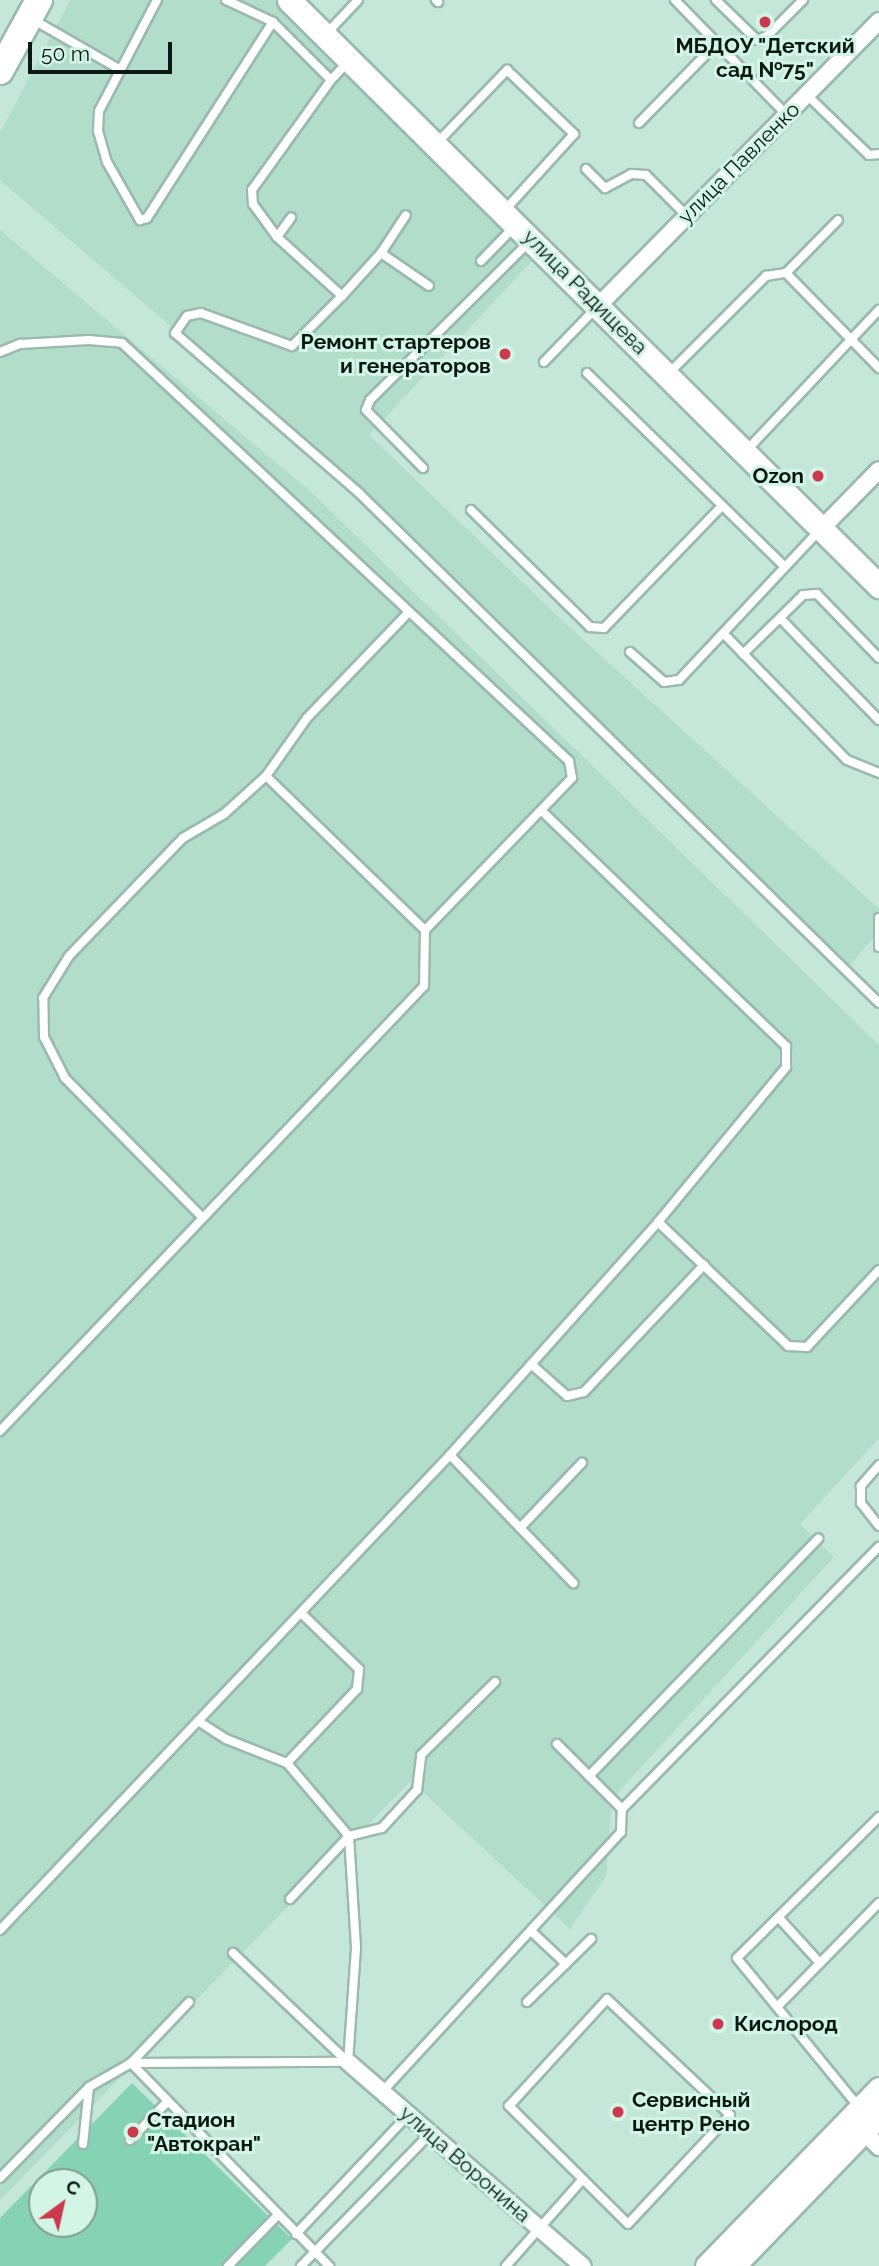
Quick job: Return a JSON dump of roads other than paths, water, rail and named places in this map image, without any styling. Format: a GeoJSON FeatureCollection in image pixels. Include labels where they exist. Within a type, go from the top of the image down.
{"type":"FeatureCollection","features":[{"type":"Feature","properties":{"kind":"main road"},"geometry":{"type":"LineString","coordinates":[[0,71],[34,9]]}},
{"type":"Feature","properties":{"kind":"street","name":"улица Радищева"},"geometry":{"type":"LineString","coordinates":[[289,0],[518,224],[879,586]]}},
{"type":"Feature","properties":{"kind":"street","name":"улица Павленко"},"geometry":{"type":"LineString","coordinates":[[599,305],[879,21]]}},
{"type":"Feature","properties":{"kind":"street"},"geometry":{"type":"LineString","coordinates":[[822,528],[879,470]]}},
{"type":"Feature","properties":{"kind":"street","name":"улица Воронина"},"geometry":{"type":"LineString","coordinates":[[348,2062],[583,2266]]}},
{"type":"Feature","properties":{"kind":"street"},"geometry":{"type":"LineString","coordinates":[[733,2266],[866,2124],[879,2089]]}},
{"type":"Feature","properties":{"kind":"street"},"geometry":{"type":"LineString","coordinates":[[707,2266],[866,2124]]}},
{"type":"Feature","properties":{"kind":"lane"},"geometry":{"type":"LineString","coordinates":[[157,0],[99,111],[98,131],[107,162],[140,220],[147,218],[273,22]]}},
{"type":"Feature","properties":{"kind":"lane"},"geometry":{"type":"LineString","coordinates":[[226,0],[273,22],[331,80]]}},
{"type":"Feature","properties":{"kind":"lane"},"geometry":{"type":"LineString","coordinates":[[325,35],[358,0]]}},
{"type":"Feature","properties":{"kind":"lane"},"geometry":{"type":"LineString","coordinates":[[676,0],[786,115]]}},
{"type":"Feature","properties":{"kind":"lane"},"geometry":{"type":"LineString","coordinates":[[716,0],[757,40],[767,36],[803,0]]}},
{"type":"Feature","properties":{"kind":"lane"},"geometry":{"type":"LineString","coordinates":[[34,9],[119,69]]}},
{"type":"Feature","properties":{"kind":"lane"},"geometry":{"type":"LineString","coordinates":[[639,123],[717,43]]}},
{"type":"Feature","properties":{"kind":"lane"},"geometry":{"type":"LineString","coordinates":[[342,296],[277,237],[253,204],[253,190],[331,80],[350,60]]}},
{"type":"Feature","properties":{"kind":"lane"},"geometry":{"type":"LineString","coordinates":[[423,468],[366,410],[370,400],[518,224],[574,134],[507,70],[436,144]]}},
{"type":"Feature","properties":{"kind":"lane"},"geometry":{"type":"LineString","coordinates":[[807,95],[869,155],[879,154]]}},
{"type":"Feature","properties":{"kind":"lane"},"geometry":{"type":"LineString","coordinates":[[586,169],[605,188],[631,174],[646,175],[686,215]]}},
{"type":"Feature","properties":{"kind":"lane"},"geometry":{"type":"LineString","coordinates":[[406,215],[381,253],[292,346],[201,313],[187,316],[175,332],[359,493],[879,1003]]}},
{"type":"Feature","properties":{"kind":"lane"},"geometry":{"type":"LineString","coordinates":[[277,237],[291,218]]}},
{"type":"Feature","properties":{"kind":"lane"},"geometry":{"type":"LineString","coordinates":[[668,374],[766,276],[786,273],[838,220]]}},
{"type":"Feature","properties":{"kind":"lane"},"geometry":{"type":"LineString","coordinates":[[481,261],[518,224]]}},
{"type":"Feature","properties":{"kind":"lane"},"geometry":{"type":"LineString","coordinates":[[381,253],[429,286]]}},
{"type":"Feature","properties":{"kind":"lane"},"geometry":{"type":"LineString","coordinates":[[786,273],[879,368]]}},
{"type":"Feature","properties":{"kind":"lane"},"geometry":{"type":"LineString","coordinates":[[544,362],[599,305]]}},
{"type":"Feature","properties":{"kind":"lane"},"geometry":{"type":"LineString","coordinates":[[746,451],[879,310]]}},
{"type":"Feature","properties":{"kind":"lane"},"geometry":{"type":"LineString","coordinates":[[0,352],[20,344],[89,340],[122,343],[569,761],[572,778],[425,930],[424,986],[0,1431]]}},
{"type":"Feature","properties":{"kind":"lane"},"geometry":{"type":"LineString","coordinates":[[587,373],[785,567]]}},
{"type":"Feature","properties":{"kind":"lane"},"geometry":{"type":"LineString","coordinates":[[471,510],[590,627],[604,628],[723,506]]}},
{"type":"Feature","properties":{"kind":"lane"},"geometry":{"type":"LineString","coordinates":[[630,652],[664,682],[679,680],[822,528]]}},
{"type":"Feature","properties":{"kind":"lane"},"geometry":{"type":"LineString","coordinates":[[743,654],[803,595],[817,594],[879,658]]}},
{"type":"Feature","properties":{"kind":"lane"},"geometry":{"type":"LineString","coordinates":[[203,1218],[65,1077],[44,1037],[43,998],[69,956],[183,838],[224,814],[266,776],[307,718],[408,613]]}},
{"type":"Feature","properties":{"kind":"lane"},"geometry":{"type":"LineString","coordinates":[[779,618],[879,720]]}},
{"type":"Feature","properties":{"kind":"lane"},"geometry":{"type":"LineString","coordinates":[[723,633],[847,760],[879,773]]}},
{"type":"Feature","properties":{"kind":"lane"},"geometry":{"type":"LineString","coordinates":[[266,776],[425,930]]}},
{"type":"Feature","properties":{"kind":"lane"},"geometry":{"type":"LineString","coordinates":[[0,1930],[450,1455],[658,1222],[786,1067],[786,1046],[542,811]]}},
{"type":"Feature","properties":{"kind":"lane"},"geometry":{"type":"LineString","coordinates":[[879,918],[879,947]]}},
{"type":"Feature","properties":{"kind":"lane"},"geometry":{"type":"LineString","coordinates":[[658,1222],[788,1346],[807,1347],[879,1270]]}},
{"type":"Feature","properties":{"kind":"lane"},"geometry":{"type":"LineString","coordinates":[[531,1364],[567,1396],[584,1392],[704,1265]]}},
{"type":"Feature","properties":{"kind":"lane"},"geometry":{"type":"LineString","coordinates":[[450,1455],[573,1583]]}},
{"type":"Feature","properties":{"kind":"lane"},"geometry":{"type":"LineString","coordinates":[[520,1528],[582,1463]]}},
{"type":"Feature","properties":{"kind":"lane"},"geometry":{"type":"LineString","coordinates":[[879,1465],[861,1486],[861,1503],[879,1526]]}},
{"type":"Feature","properties":{"kind":"lane"},"geometry":{"type":"LineString","coordinates":[[589,1776],[818,1539]]}},
{"type":"Feature","properties":{"kind":"lane"},"geometry":{"type":"LineString","coordinates":[[383,2092],[621,1832],[622,1809],[879,1547]]}},
{"type":"Feature","properties":{"kind":"lane"},"geometry":{"type":"LineString","coordinates":[[287,1763],[357,1689],[359,1669],[301,1613]]}},
{"type":"Feature","properties":{"kind":"lane"},"geometry":{"type":"LineString","coordinates":[[290,1899],[349,1836],[382,1828],[416,1790],[421,1755],[495,1682]]}},
{"type":"Feature","properties":{"kind":"lane"},"geometry":{"type":"LineString","coordinates":[[198,1721],[226,1739],[287,1763],[349,1836],[356,1948],[348,2062]]}},
{"type":"Feature","properties":{"kind":"lane"},"geometry":{"type":"LineString","coordinates":[[557,1744],[622,1809]]}},
{"type":"Feature","properties":{"kind":"lane"},"geometry":{"type":"LineString","coordinates":[[866,2124],[778,2006],[737,1958],[878,1820]]}},
{"type":"Feature","properties":{"kind":"lane"},"geometry":{"type":"LineString","coordinates":[[778,2006],[879,1903]]}},
{"type":"Feature","properties":{"kind":"lane"},"geometry":{"type":"LineString","coordinates":[[779,1918],[820,1963]]}},
{"type":"Feature","properties":{"kind":"lane"},"geometry":{"type":"LineString","coordinates":[[531,1931],[566,1964]]}},
{"type":"Feature","properties":{"kind":"lane"},"geometry":{"type":"LineString","coordinates":[[527,2002],[591,1938]]}},
{"type":"Feature","properties":{"kind":"lane"},"geometry":{"type":"LineString","coordinates":[[233,1953],[348,2062]]}},
{"type":"Feature","properties":{"kind":"lane"},"geometry":{"type":"LineString","coordinates":[[607,1999],[730,2115],[628,2224],[583,2179],[509,2106],[607,1999]]}},
{"type":"Feature","properties":{"kind":"lane"},"geometry":{"type":"LineString","coordinates":[[0,2178],[89,2087],[131,2063],[189,2002]]}},
{"type":"Feature","properties":{"kind":"lane"},"geometry":{"type":"LineString","coordinates":[[131,2063],[348,2062]]}},
{"type":"Feature","properties":{"kind":"lane"},"geometry":{"type":"LineString","coordinates":[[131,2063],[329,2266]]}},
{"type":"Feature","properties":{"kind":"lane"},"geometry":{"type":"LineString","coordinates":[[83,2144],[89,2087]]}},
{"type":"Feature","properties":{"kind":"lane"},"geometry":{"type":"LineString","coordinates":[[130,2140],[168,2101]]}},
{"type":"Feature","properties":{"kind":"lane"},"geometry":{"type":"LineString","coordinates":[[296,2234],[408,2115]]}},
{"type":"Feature","properties":{"kind":"lane"},"geometry":{"type":"LineString","coordinates":[[301,2266],[430,2134]]}},
{"type":"Feature","properties":{"kind":"lane"},"geometry":{"type":"LineString","coordinates":[[506,2266],[583,2179]]}},
{"type":"Feature","properties":{"kind":"lane"},"geometry":{"type":"LineString","coordinates":[[228,2266],[278,2215]]}},
{"type":"Feature","properties":{"kind":"place","name":"МБДОУ \"Детский сад №75\""},"geometry":{"type":"Point","coordinates":[765,22]}},
{"type":"Feature","properties":{"kind":"place","name":"Ремонт стартеров и генераторов"},"geometry":{"type":"Point","coordinates":[505,354]}},
{"type":"Feature","properties":{"kind":"place","name":"Ozon"},"geometry":{"type":"Point","coordinates":[818,476]}},
{"type":"Feature","properties":{"kind":"place","name":"Кислород"},"geometry":{"type":"Point","coordinates":[718,2024]}},
{"type":"Feature","properties":{"kind":"place","name":"Сервисный центр Рено"},"geometry":{"type":"Point","coordinates":[618,2112]}},
{"type":"Feature","properties":{"kind":"place","name":"Стадион \"Автокран\""},"geometry":{"type":"Point","coordinates":[133,2132]}}]}
